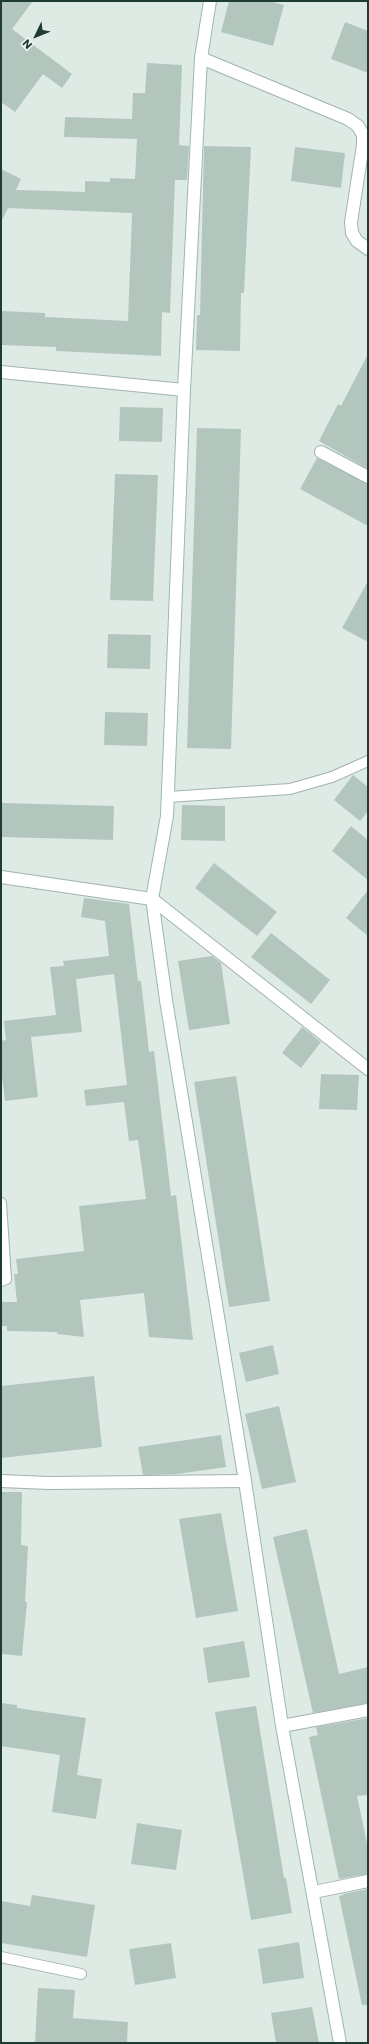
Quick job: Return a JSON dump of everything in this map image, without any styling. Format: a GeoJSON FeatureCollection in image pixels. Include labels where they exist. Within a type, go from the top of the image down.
{"type":"FeatureCollection","features":[{"type":"Feature","properties":{"kind":"street"},"geometry":{"type":"LineString","coordinates":[[210,1],[201,58],[184,390],[167,816],[152,899],[166,1000],[245,1482],[282,1726],[314,1892],[340,2043]]}},
{"type":"Feature","properties":{"kind":"street"},"geometry":{"type":"LineString","coordinates":[[201,58],[348,119],[358,126],[363,135],[363,145],[351,222],[352,233],[357,241],[368,249]]}},
{"type":"Feature","properties":{"kind":"street"},"geometry":{"type":"LineString","coordinates":[[1,372],[184,390]]}},
{"type":"Feature","properties":{"kind":"street"},"geometry":{"type":"LineString","coordinates":[[321,452],[368,477]]}},
{"type":"Feature","properties":{"kind":"street"},"geometry":{"type":"LineString","coordinates":[[1,877],[152,899],[368,1069]]}},
{"type":"Feature","properties":{"kind":"street"},"geometry":{"type":"LineString","coordinates":[[1,1481],[49,1483],[245,1482]]}},
{"type":"Feature","properties":{"kind":"street"},"geometry":{"type":"LineString","coordinates":[[282,1726],[368,1710]]}},
{"type":"Feature","properties":{"kind":"street"},"geometry":{"type":"LineString","coordinates":[[314,1892],[368,1881]]}},
{"type":"Feature","properties":{"kind":"lane"},"geometry":{"type":"LineString","coordinates":[[168,797],[290,789],[332,777],[368,761]]}},
{"type":"Feature","properties":{"kind":"lane"},"geometry":{"type":"LineString","coordinates":[[1,1203],[6,1279],[1,1281]]}},
{"type":"Feature","properties":{"kind":"lane"},"geometry":{"type":"LineString","coordinates":[[1,1957],[81,1974]]}},
{"type":"Feature","properties":{"kind":"building"},"geometry":{"type":"Polygon","coordinates":[[[1,1],[33,1],[12,29],[72,74],[62,88],[43,74],[15,112],[1,102],[1,1]]]}},
{"type":"Feature","properties":{"kind":"building"},"geometry":{"type":"Polygon","coordinates":[[[229,1],[269,1],[284,5],[273,46],[221,32],[229,1]]]}},
{"type":"Feature","properties":{"kind":"building"},"geometry":{"type":"Polygon","coordinates":[[[345,22],[368,31],[368,73],[331,59],[345,22]]]}},
{"type":"Feature","properties":{"kind":"building"},"geometry":{"type":"Polygon","coordinates":[[[147,63],[182,65],[179,145],[189,146],[187,180],[175,180],[170,313],[162,312],[161,356],[56,351],[56,347],[2,345],[2,311],[45,313],[45,317],[128,321],[132,213],[8,208],[1,222],[1,169],[21,179],[16,190],[85,192],[85,181],[110,182],[110,178],[135,179],[137,139],[64,137],[65,117],[132,119],[133,93],[145,93],[147,63]]]}},
{"type":"Feature","properties":{"kind":"building"},"geometry":{"type":"Polygon","coordinates":[[[204,146],[251,147],[244,293],[241,293],[240,351],[196,350],[197,315],[200,315],[204,146]]]}},
{"type":"Feature","properties":{"kind":"building"},"geometry":{"type":"Polygon","coordinates":[[[295,147],[345,153],[341,188],[291,181],[295,147]]]}},
{"type":"Feature","properties":{"kind":"building"},"geometry":{"type":"Polygon","coordinates":[[[368,354],[368,469],[319,441],[338,404],[341,406],[368,354]]]}},
{"type":"Feature","properties":{"kind":"building"},"geometry":{"type":"Polygon","coordinates":[[[120,407],[163,408],[162,442],[119,441],[120,407]]]}},
{"type":"Feature","properties":{"kind":"building"},"geometry":{"type":"Polygon","coordinates":[[[197,428],[241,429],[231,749],[187,748],[197,428]]]}},
{"type":"Feature","properties":{"kind":"building"},"geometry":{"type":"Polygon","coordinates":[[[317,458],[368,484],[368,526],[300,489],[317,458]]]}},
{"type":"Feature","properties":{"kind":"building"},"geometry":{"type":"Polygon","coordinates":[[[115,474],[158,475],[153,601],[110,600],[115,474]]]}},
{"type":"Feature","properties":{"kind":"building"},"geometry":{"type":"Polygon","coordinates":[[[368,581],[368,642],[342,628],[368,581]]]}},
{"type":"Feature","properties":{"kind":"building"},"geometry":{"type":"Polygon","coordinates":[[[108,634],[151,635],[150,669],[107,668],[108,634]]]}},
{"type":"Feature","properties":{"kind":"building"},"geometry":{"type":"Polygon","coordinates":[[[105,712],[148,713],[147,746],[104,745],[105,712]]]}},
{"type":"Feature","properties":{"kind":"building"},"geometry":{"type":"Polygon","coordinates":[[[353,775],[368,787],[368,811],[360,821],[334,800],[353,775]]]}},
{"type":"Feature","properties":{"kind":"building"},"geometry":{"type":"Polygon","coordinates":[[[1,803],[114,806],[113,840],[1,837],[1,803]]]}},
{"type":"Feature","properties":{"kind":"building"},"geometry":{"type":"Polygon","coordinates":[[[182,805],[225,806],[225,841],[181,840],[182,805]]]}},
{"type":"Feature","properties":{"kind":"building"},"geometry":{"type":"Polygon","coordinates":[[[351,826],[368,840],[368,880],[332,851],[351,826]]]}},
{"type":"Feature","properties":{"kind":"building"},"geometry":{"type":"Polygon","coordinates":[[[214,863],[277,912],[257,936],[195,888],[214,863]]]}},
{"type":"Feature","properties":{"kind":"building"},"geometry":{"type":"Polygon","coordinates":[[[368,890],[368,936],[346,918],[368,890]]]}},
{"type":"Feature","properties":{"kind":"building"},"geometry":{"type":"Polygon","coordinates":[[[84,898],[129,904],[138,981],[141,981],[149,1052],[154,1051],[171,1196],[176,1195],[193,1340],[149,1337],[144,1293],[80,1300],[84,1337],[57,1334],[57,1332],[7,1331],[7,1326],[1,1326],[1,1302],[17,1302],[14,1274],[18,1274],[16,1259],[84,1251],[79,1206],[146,1199],[138,1140],[129,1141],[124,1102],[86,1106],[84,1090],[127,1085],[114,974],[76,979],[82,1032],[31,1037],[38,1097],[5,1101],[1,1068],[1,1041],[6,1040],[4,1021],[56,1015],[50,967],[64,966],[63,961],[109,956],[105,921],[81,917],[84,898]]]}},
{"type":"Feature","properties":{"kind":"building"},"geometry":{"type":"Polygon","coordinates":[[[271,933],[330,980],[311,1004],[251,957],[271,933]]]}},
{"type":"Feature","properties":{"kind":"building"},"geometry":{"type":"Polygon","coordinates":[[[212,956],[221,963],[230,1024],[189,1030],[178,961],[212,956]]]}},
{"type":"Feature","properties":{"kind":"building"},"geometry":{"type":"Polygon","coordinates":[[[302,1027],[321,1042],[301,1068],[282,1053],[302,1027]]]}},
{"type":"Feature","properties":{"kind":"building"},"geometry":{"type":"Polygon","coordinates":[[[321,1074],[359,1075],[357,1110],[319,1109],[321,1074]]]}},
{"type":"Feature","properties":{"kind":"building"},"geometry":{"type":"Polygon","coordinates":[[[236,1076],[270,1301],[229,1307],[194,1082],[236,1076]]]}},
{"type":"Feature","properties":{"kind":"building"},"geometry":{"type":"Polygon","coordinates":[[[273,1345],[279,1374],[246,1382],[239,1353],[273,1345]]]}},
{"type":"Feature","properties":{"kind":"building"},"geometry":{"type":"Polygon","coordinates":[[[94,1376],[102,1447],[1,1458],[1,1386],[94,1376]]]}},
{"type":"Feature","properties":{"kind":"building"},"geometry":{"type":"Polygon","coordinates":[[[279,1406],[296,1482],[262,1489],[245,1414],[279,1406]]]}},
{"type":"Feature","properties":{"kind":"building"},"geometry":{"type":"Polygon","coordinates":[[[221,1435],[226,1467],[177,1474],[143,1475],[138,1447],[221,1435]]]}},
{"type":"Feature","properties":{"kind":"building"},"geometry":{"type":"Polygon","coordinates":[[[1,1492],[22,1492],[21,1545],[28,1546],[25,1602],[27,1602],[22,1656],[1,1654],[1,1492]]]}},
{"type":"Feature","properties":{"kind":"building"},"geometry":{"type":"Polygon","coordinates":[[[221,1513],[238,1611],[196,1618],[179,1519],[221,1513]]]}},
{"type":"Feature","properties":{"kind":"building"},"geometry":{"type":"Polygon","coordinates":[[[307,1529],[339,1674],[368,1667],[368,1703],[313,1713],[273,1537],[307,1529]]]}},
{"type":"Feature","properties":{"kind":"building"},"geometry":{"type":"Polygon","coordinates":[[[244,1641],[250,1677],[208,1683],[203,1648],[244,1641]]]}},
{"type":"Feature","properties":{"kind":"building"},"geometry":{"type":"Polygon","coordinates":[[[1,1703],[17,1705],[17,1708],[86,1718],[77,1775],[102,1779],[96,1819],[52,1812],[60,1755],[1,1746],[1,1703]]]}},
{"type":"Feature","properties":{"kind":"building"},"geometry":{"type":"Polygon","coordinates":[[[256,1706],[284,1878],[286,1878],[292,1913],[251,1920],[215,1712],[256,1706]]]}},
{"type":"Feature","properties":{"kind":"building"},"geometry":{"type":"Polygon","coordinates":[[[368,1718],[368,1795],[357,1796],[368,1848],[368,1874],[339,1879],[309,1737],[318,1735],[316,1727],[368,1718]]]}},
{"type":"Feature","properties":{"kind":"building"},"geometry":{"type":"Polygon","coordinates":[[[137,1823],[182,1830],[176,1870],[131,1864],[137,1823]]]}},
{"type":"Feature","properties":{"kind":"building"},"geometry":{"type":"Polygon","coordinates":[[[368,1889],[368,2005],[362,2005],[339,1896],[368,1889]]]}},
{"type":"Feature","properties":{"kind":"building"},"geometry":{"type":"Polygon","coordinates":[[[32,1895],[95,1905],[87,1957],[1,1943],[1,1901],[30,1906],[32,1895]]]}},
{"type":"Feature","properties":{"kind":"building"},"geometry":{"type":"Polygon","coordinates":[[[299,1942],[304,1978],[263,1984],[258,1949],[299,1942]]]}},
{"type":"Feature","properties":{"kind":"building"},"geometry":{"type":"Polygon","coordinates":[[[171,1943],[176,1978],[135,1985],[129,1949],[171,1943]]]}},
{"type":"Feature","properties":{"kind":"building"},"geometry":{"type":"Polygon","coordinates":[[[38,1988],[75,1990],[73,2018],[128,2022],[127,2043],[35,2043],[38,1988]]]}},
{"type":"Feature","properties":{"kind":"building"},"geometry":{"type":"Polygon","coordinates":[[[312,2007],[319,2043],[276,2043],[271,2013],[312,2007]]]}}]}
